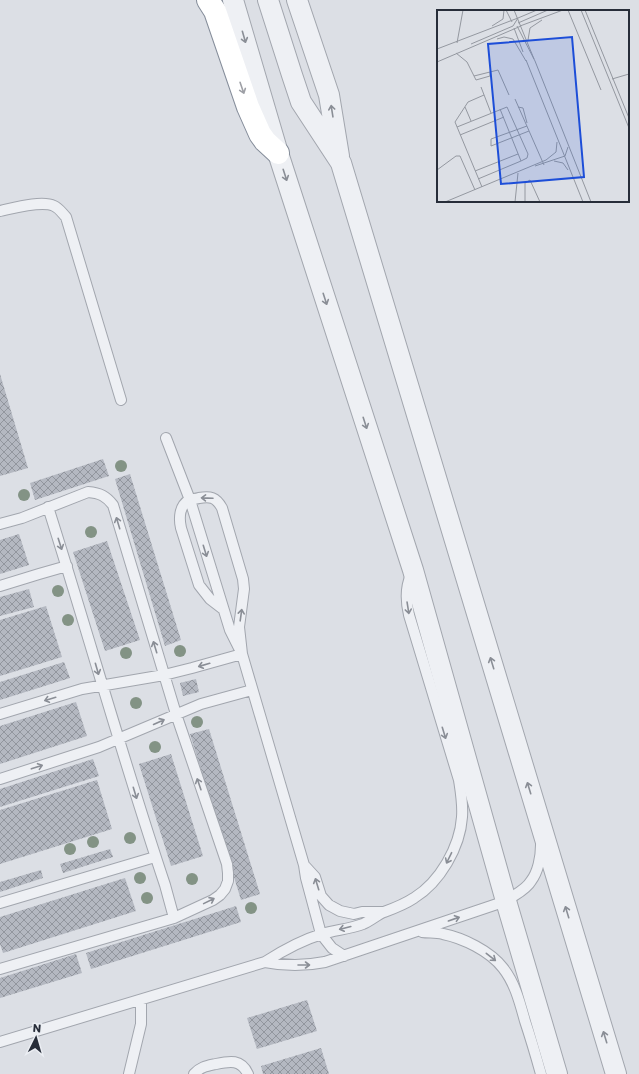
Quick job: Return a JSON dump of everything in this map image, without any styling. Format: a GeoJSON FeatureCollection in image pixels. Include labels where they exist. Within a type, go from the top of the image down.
{"type":"FeatureCollection","features":[{"type":"Feature","properties":{"kind":"highway"},"geometry":{"type":"LineString","coordinates":[[208,0],[215,11],[248,107],[260,134],[278,153]]}},
{"type":"Feature","properties":{"kind":"street"},"geometry":{"type":"LineString","coordinates":[[233,0],[278,153],[413,570],[506,901],[557,1074]]}},
{"type":"Feature","properties":{"kind":"street"},"geometry":{"type":"LineString","coordinates":[[268,0],[301,102],[341,164]]}},
{"type":"Feature","properties":{"kind":"street"},"geometry":{"type":"LineString","coordinates":[[297,0],[329,95],[341,164],[616,1074]]}},
{"type":"Feature","properties":{"kind":"street"},"geometry":{"type":"LineString","coordinates":[[308,0],[312,47]]}},
{"type":"Feature","properties":{"kind":"lane"},"geometry":{"type":"LineString","coordinates":[[0,211],[47,203],[55,206],[66,217],[121,400]]}},
{"type":"Feature","properties":{"kind":"lane"},"geometry":{"type":"LineString","coordinates":[[166,438],[190,500],[230,630],[242,654]]}},
{"type":"Feature","properties":{"kind":"lane"},"geometry":{"type":"LineString","coordinates":[[0,524],[22,518],[88,492],[102,495],[112,506],[176,714],[228,873],[228,881],[225,889],[220,895],[213,900],[174,918],[0,969]]}},
{"type":"Feature","properties":{"kind":"lane"},"geometry":{"type":"LineString","coordinates":[[223,609],[210,599],[199,585],[181,528],[179,521],[180,513],[190,500],[207,497],[215,499],[222,508],[243,579],[244,589],[239,627],[242,654],[304,865],[321,934],[332,948],[344,956]]}},
{"type":"Feature","properties":{"kind":"lane"},"geometry":{"type":"LineString","coordinates":[[48,507],[174,918]]}},
{"type":"Feature","properties":{"kind":"lane"},"geometry":{"type":"LineString","coordinates":[[0,586],[67,566]]}},
{"type":"Feature","properties":{"kind":"lane"},"geometry":{"type":"LineString","coordinates":[[0,1042],[265,962],[280,952],[321,934],[363,924],[383,912],[399,907],[415,898],[430,885],[449,860],[458,837],[462,818],[462,799],[459,780],[407,606],[407,588],[413,570]]}},
{"type":"Feature","properties":{"kind":"lane"},"geometry":{"type":"LineString","coordinates":[[0,714],[82,689],[164,675],[242,654]]}},
{"type":"Feature","properties":{"kind":"lane"},"geometry":{"type":"LineString","coordinates":[[0,779],[99,747],[201,704],[252,690]]}},
{"type":"Feature","properties":{"kind":"lane"},"geometry":{"type":"LineString","coordinates":[[265,962],[279,965],[312,965],[325,962],[506,901],[522,891],[531,882],[541,856],[541,826]]}},
{"type":"Feature","properties":{"kind":"lane"},"geometry":{"type":"LineString","coordinates":[[0,903],[155,857]]}},
{"type":"Feature","properties":{"kind":"lane"},"geometry":{"type":"LineString","coordinates":[[304,865],[315,877],[321,896],[329,905],[340,912],[354,914],[362,912],[383,912]]}},
{"type":"Feature","properties":{"kind":"lane"},"geometry":{"type":"LineString","coordinates":[[416,932],[441,933],[456,937],[474,945],[491,956],[503,967],[517,993],[541,1074]]}},
{"type":"Feature","properties":{"kind":"lane"},"geometry":{"type":"LineString","coordinates":[[129,1074],[141,1024],[141,1000]]}},
{"type":"Feature","properties":{"kind":"lane"},"geometry":{"type":"LineString","coordinates":[[194,1074],[202,1067],[228,1061],[240,1064],[245,1068],[248,1074]]}},
{"type":"Feature","properties":{"kind":"building"},"geometry":{"type":"Polygon","coordinates":[[[0,374],[28,468],[0,476],[0,374]]]}},
{"type":"Feature","properties":{"kind":"building"},"geometry":{"type":"Polygon","coordinates":[[[103,459],[109,476],[35,500],[30,483],[103,459]]]}},
{"type":"Feature","properties":{"kind":"building"},"geometry":{"type":"Polygon","coordinates":[[[130,474],[181,640],[165,646],[115,479],[130,474]]]}},
{"type":"Feature","properties":{"kind":"building"},"geometry":{"type":"Polygon","coordinates":[[[19,534],[29,565],[0,574],[0,540],[19,534]]]}},
{"type":"Feature","properties":{"kind":"building"},"geometry":{"type":"Polygon","coordinates":[[[107,541],[140,640],[105,651],[73,552],[107,541]]]}},
{"type":"Feature","properties":{"kind":"building"},"geometry":{"type":"Polygon","coordinates":[[[29,589],[34,607],[0,616],[0,597],[29,589]]]}},
{"type":"Feature","properties":{"kind":"building"},"geometry":{"type":"Polygon","coordinates":[[[46,606],[62,657],[0,676],[0,620],[46,606]]]}},
{"type":"Feature","properties":{"kind":"building"},"geometry":{"type":"Polygon","coordinates":[[[64,662],[70,678],[0,700],[0,682],[64,662]]]}},
{"type":"Feature","properties":{"kind":"building"},"geometry":{"type":"Polygon","coordinates":[[[196,679],[199,692],[183,696],[180,683],[196,679]]]}},
{"type":"Feature","properties":{"kind":"building"},"geometry":{"type":"Polygon","coordinates":[[[76,702],[87,736],[0,764],[0,726],[76,702]]]}},
{"type":"Feature","properties":{"kind":"building"},"geometry":{"type":"Polygon","coordinates":[[[209,729],[260,894],[241,900],[190,734],[209,729]]]}},
{"type":"Feature","properties":{"kind":"building"},"geometry":{"type":"Polygon","coordinates":[[[171,754],[203,856],[171,866],[139,764],[171,754]]]}},
{"type":"Feature","properties":{"kind":"building"},"geometry":{"type":"Polygon","coordinates":[[[93,759],[99,776],[0,807],[0,789],[93,759]]]}},
{"type":"Feature","properties":{"kind":"building"},"geometry":{"type":"Polygon","coordinates":[[[97,780],[112,829],[0,864],[0,810],[97,780]]]}},
{"type":"Feature","properties":{"kind":"building"},"geometry":{"type":"Polygon","coordinates":[[[110,849],[113,857],[63,873],[60,864],[110,849]]]}},
{"type":"Feature","properties":{"kind":"building"},"geometry":{"type":"Polygon","coordinates":[[[41,870],[43,878],[0,892],[0,882],[41,870]]]}},
{"type":"Feature","properties":{"kind":"building"},"geometry":{"type":"Polygon","coordinates":[[[125,878],[136,911],[3,953],[0,944],[0,917],[125,878]]]}},
{"type":"Feature","properties":{"kind":"building"},"geometry":{"type":"Polygon","coordinates":[[[236,906],[241,922],[91,969],[86,953],[236,906]]]}},
{"type":"Feature","properties":{"kind":"building"},"geometry":{"type":"Polygon","coordinates":[[[76,954],[82,973],[0,998],[0,978],[76,954]]]}},
{"type":"Feature","properties":{"kind":"building"},"geometry":{"type":"Polygon","coordinates":[[[307,1000],[317,1031],[257,1049],[247,1018],[307,1000]]]}},
{"type":"Feature","properties":{"kind":"building"},"geometry":{"type":"Polygon","coordinates":[[[321,1048],[329,1074],[263,1074],[261,1066],[321,1048]]]}}]}
